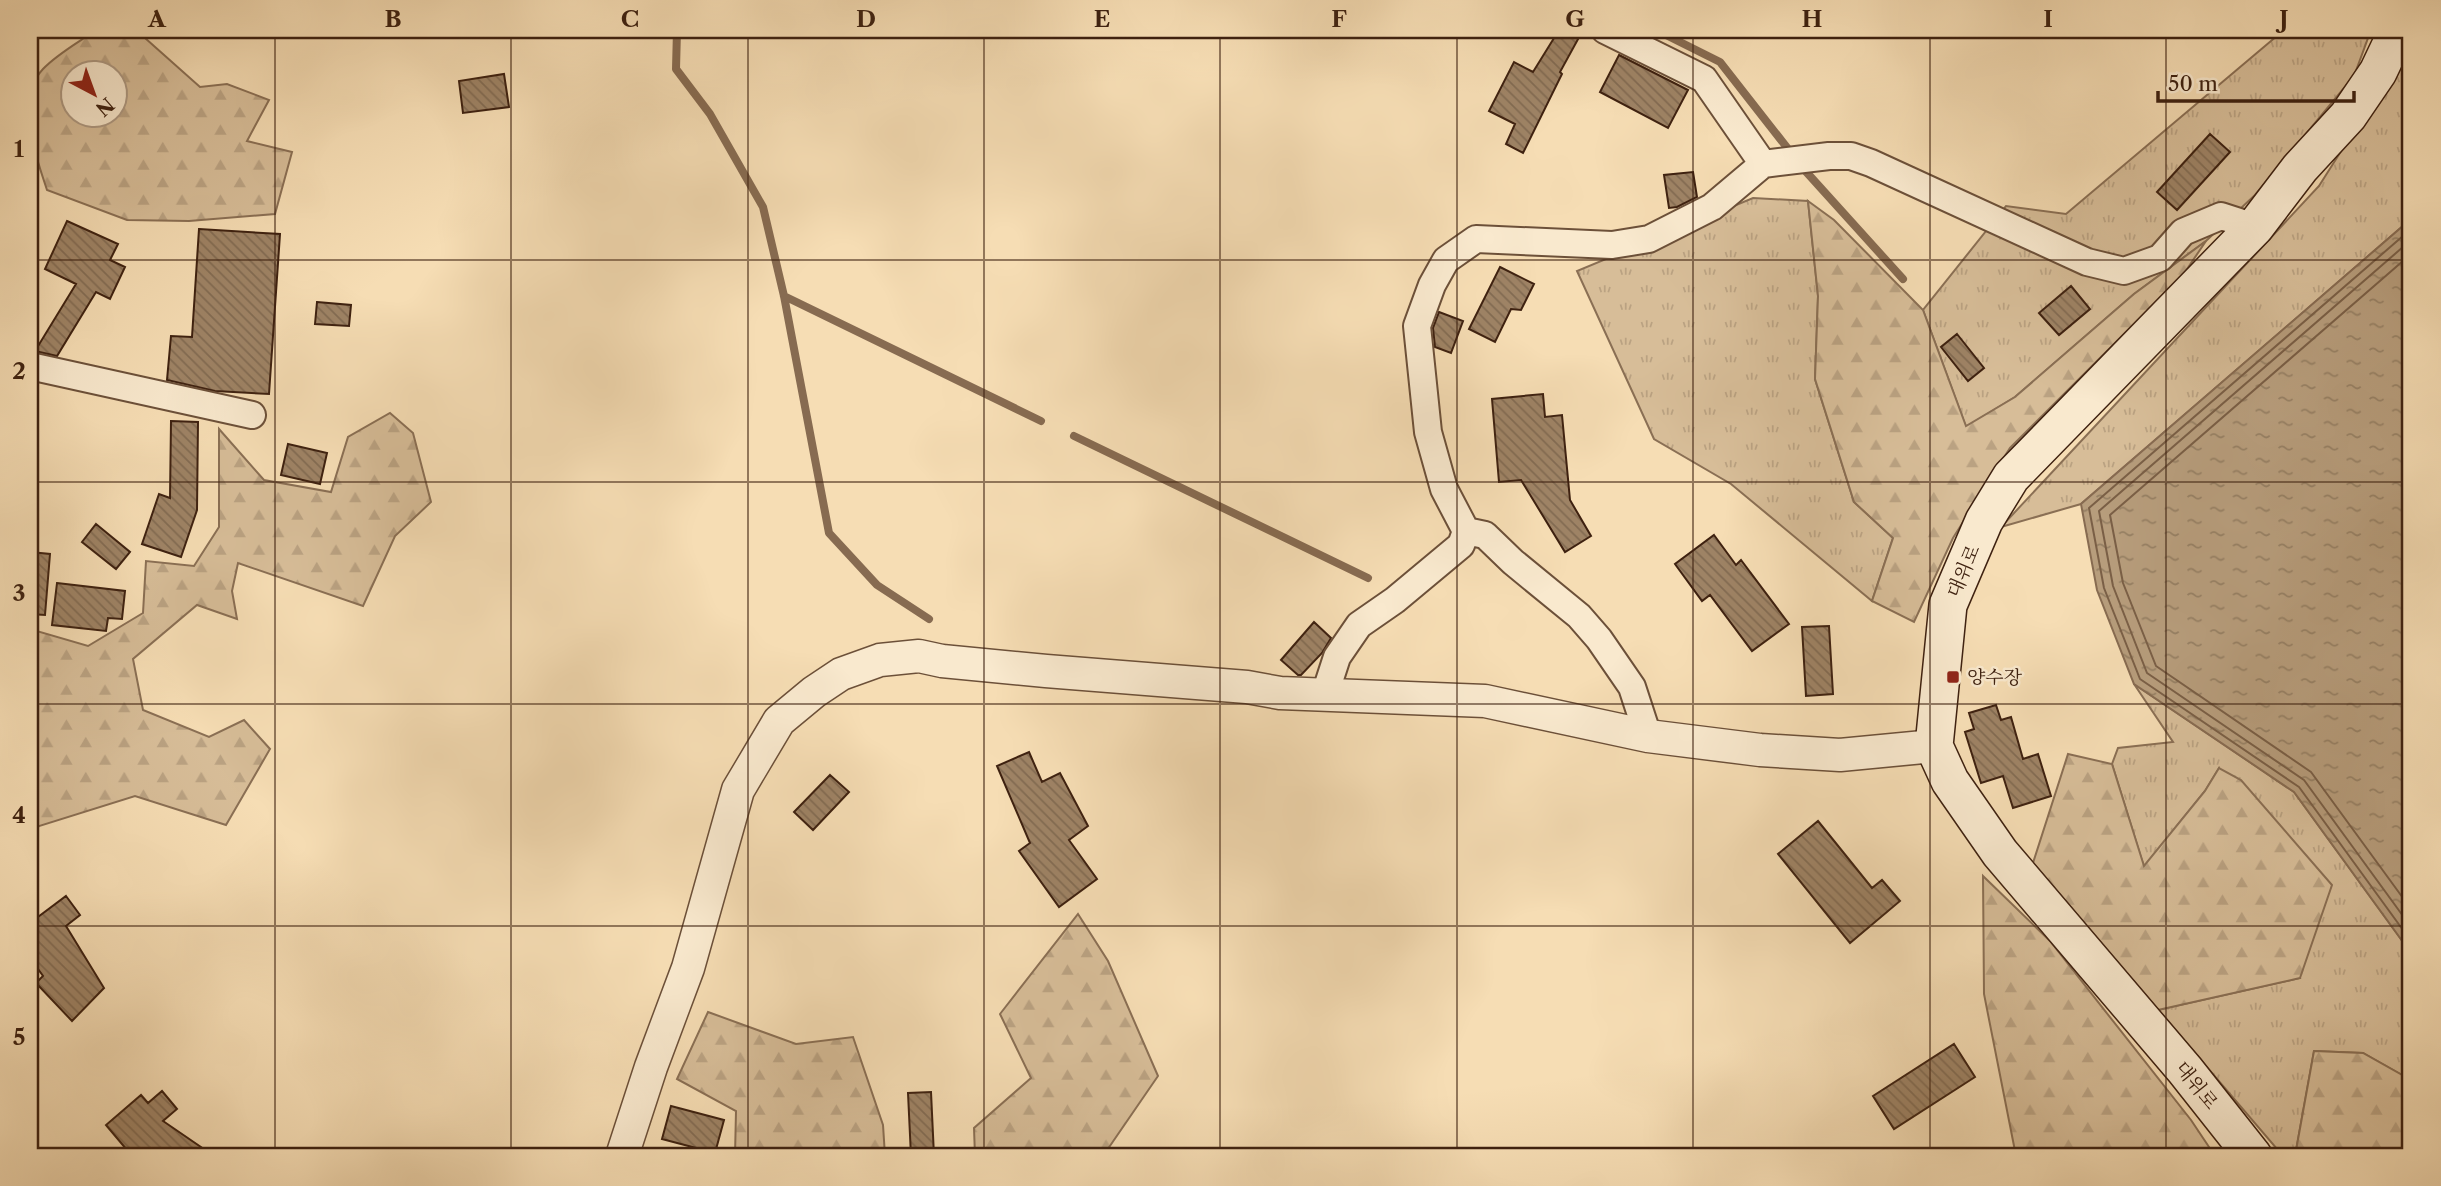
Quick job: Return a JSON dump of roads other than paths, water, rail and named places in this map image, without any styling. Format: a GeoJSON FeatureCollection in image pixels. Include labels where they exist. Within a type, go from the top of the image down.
{"type":"FeatureCollection","features":[{"type":"Feature","properties":{"kind":"main road","name":"대위로"},"geometry":{"type":"LineString","coordinates":[[2253,1156],[2185,1070],[2000,853],[1950,780],[1934,746],[1948,605],[1984,521],[2011,477],[2255,227],[2300,168],[2348,116],[2378,72],[2398,30]]}},
{"type":"Feature","properties":{"kind":"street"},"geometry":{"type":"LineString","coordinates":[[1605,30],[1704,79],[1785,162]]}},
{"type":"Feature","properties":{"kind":"street"},"geometry":{"type":"LineString","coordinates":[[1325,694],[1337,657],[1359,625],[1395,600],[1461,545],[1466,531],[1444,489],[1428,432],[1417,326],[1432,285],[1446,260],[1476,239],[1612,245],[1649,239],[1712,207],[1785,162],[1829,156],[1851,156],[2087,262],[2124,271],[2160,258],[2183,232],[2221,216],[2255,227]]}},
{"type":"Feature","properties":{"kind":"street"},"geometry":{"type":"LineString","coordinates":[[30,366],[252,415]]}},
{"type":"Feature","properties":{"kind":"street"},"geometry":{"type":"LineString","coordinates":[[1466,531],[1485,535],[1513,562],[1580,617],[1599,639],[1632,687],[1648,736]]}},
{"type":"Feature","properties":{"kind":"street"},"geometry":{"type":"LineString","coordinates":[[622,1156],[651,1067],[688,968],[738,790],[779,721],[841,674],[880,660],[919,656],[942,661],[1247,687],[1280,693],[1485,701],[1648,736],[1760,750],[1840,755],[1934,746]]}},
{"type":"Feature","properties":{"kind":"water"},"geometry":{"type":"Polygon","coordinates":[[[2411,219],[2411,953],[2294,792],[2134,684],[2097,590],[2081,504],[2411,219]]]}},
{"type":"Feature","properties":{"kind":"waterway"},"geometry":{"type":"LineString","coordinates":[[677,30],[676,69],[710,114],[763,207],[784,296],[829,533],[877,585],[929,619]]}},
{"type":"Feature","properties":{"kind":"waterway"},"geometry":{"type":"LineString","coordinates":[[1656,30],[1720,62],[1792,154]]}},
{"type":"Feature","properties":{"kind":"waterway"},"geometry":{"type":"LineString","coordinates":[[1800,165],[1903,279]]}},
{"type":"Feature","properties":{"kind":"waterway"},"geometry":{"type":"LineString","coordinates":[[784,296],[1041,421]]}},
{"type":"Feature","properties":{"kind":"waterway"},"geometry":{"type":"LineString","coordinates":[[1074,436],[1368,578]]}},
{"type":"Feature","properties":{"kind":"place","name":"양수장"},"geometry":{"type":"Point","coordinates":[1953,677]}}]}
